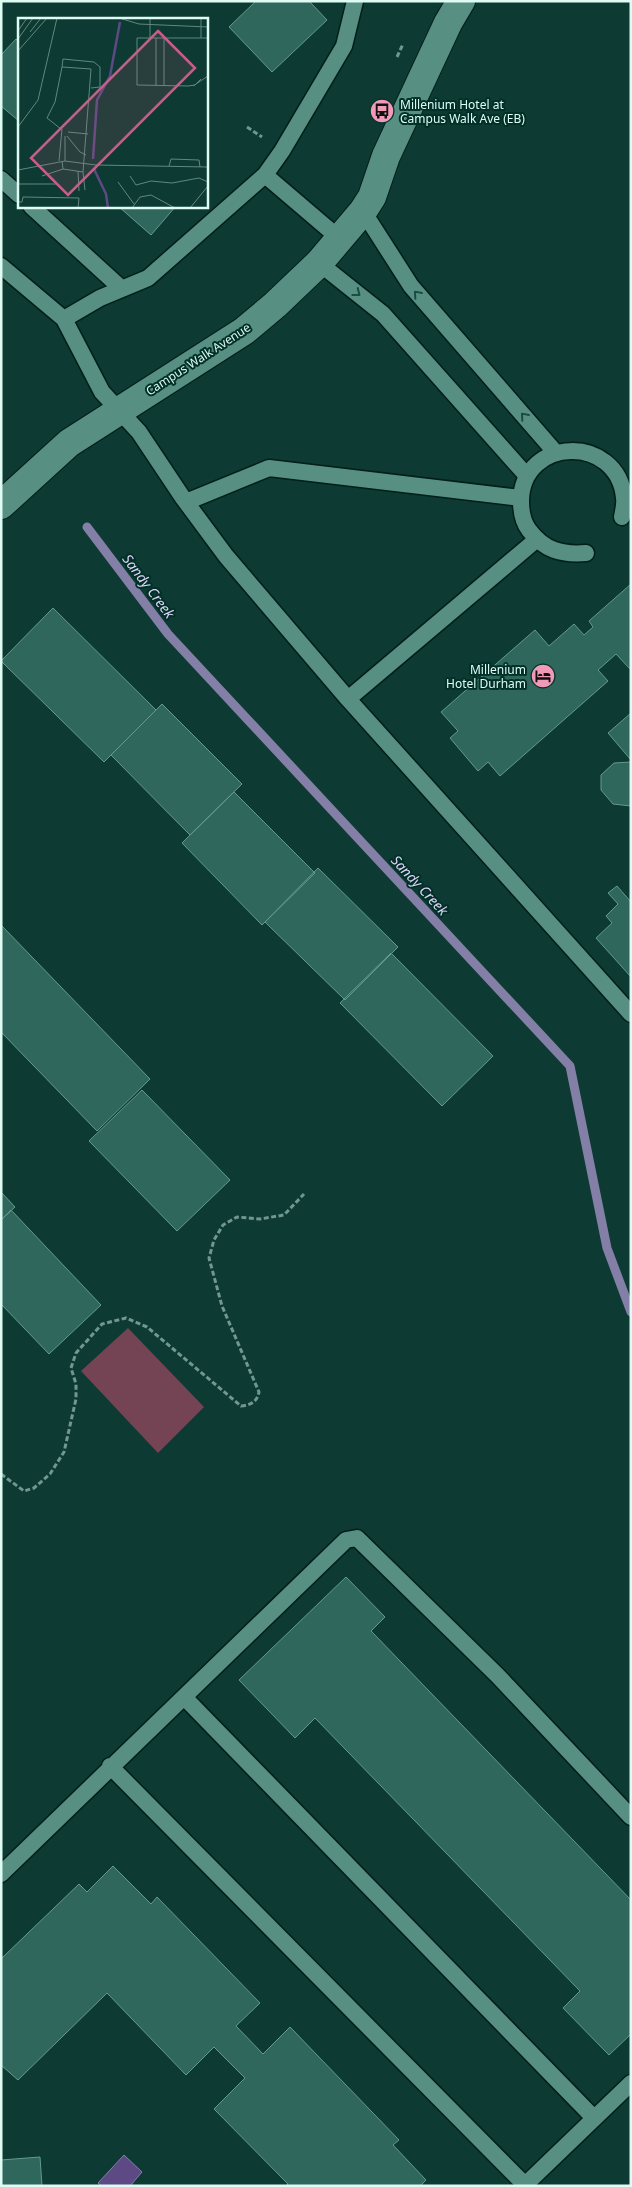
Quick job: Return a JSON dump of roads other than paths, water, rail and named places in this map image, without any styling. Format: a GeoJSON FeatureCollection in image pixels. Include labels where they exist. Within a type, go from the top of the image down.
{"type":"FeatureCollection","features":[{"type":"Feature","properties":{"kind":"street","name":"Campus Walk Avenue"},"geometry":{"type":"LineString","coordinates":[[1,505],[69,443],[244,331],[275,305],[319,263],[363,211],[372,197],[386,156],[448,23],[461,1]]}},
{"type":"Feature","properties":{"kind":"lane"},"geometry":{"type":"LineString","coordinates":[[64,320],[100,298],[148,278],[265,175],[282,152],[344,46],[356,1]]}},
{"type":"Feature","properties":{"kind":"lane"},"geometry":{"type":"LineString","coordinates":[[265,175],[340,239]]}},
{"type":"Feature","properties":{"kind":"lane"},"geometry":{"type":"LineString","coordinates":[[1,179],[18,194]]}},
{"type":"Feature","properties":{"kind":"lane"},"geometry":{"type":"LineString","coordinates":[[33,208],[122,288]]}},
{"type":"Feature","properties":{"kind":"lane"},"geometry":{"type":"LineString","coordinates":[[363,211],[411,286],[556,453]]}},
{"type":"Feature","properties":{"kind":"lane"},"geometry":{"type":"LineString","coordinates":[[319,263],[383,314],[527,476]]}},
{"type":"Feature","properties":{"kind":"lane"},"geometry":{"type":"LineString","coordinates":[[1,266],[64,320],[102,392],[139,432],[186,502],[226,556],[348,699],[631,1014]]}},
{"type":"Feature","properties":{"kind":"lane"},"geometry":{"type":"LineString","coordinates":[[586,552],[568,554],[551,550],[536,540],[526,526],[521,509],[521,491],[527,476],[538,463],[556,453],[568,450],[585,452],[600,458],[612,469],[621,483],[625,510]]}},
{"type":"Feature","properties":{"kind":"lane"},"geometry":{"type":"LineString","coordinates":[[186,502],[269,468],[521,498]]}},
{"type":"Feature","properties":{"kind":"lane"},"geometry":{"type":"LineString","coordinates":[[348,699],[536,540]]}},
{"type":"Feature","properties":{"kind":"lane"},"geometry":{"type":"LineString","coordinates":[[1,1874],[110,1766],[184,1698],[346,1540],[357,1538],[498,1676],[631,1817]]}},
{"type":"Feature","properties":{"kind":"lane"},"geometry":{"type":"LineString","coordinates":[[184,1698],[594,2118]]}},
{"type":"Feature","properties":{"kind":"lane"},"geometry":{"type":"LineString","coordinates":[[110,1766],[525,2185],[631,2083]]}},
{"type":"Feature","properties":{"kind":"waterway","name":"Sandy Creek"},"geometry":{"type":"LineString","coordinates":[[87,527],[168,634],[570,1066],[607,1248],[631,1312]]}},
{"type":"Feature","properties":{"kind":"place","name":"Millenium Hotel at Campus Walk Ave (EB)"},"geometry":{"type":"Point","coordinates":[382,111]}},
{"type":"Feature","properties":{"kind":"place","name":"Millenium Hotel Durham"},"geometry":{"type":"Point","coordinates":[543,676]}}]}
